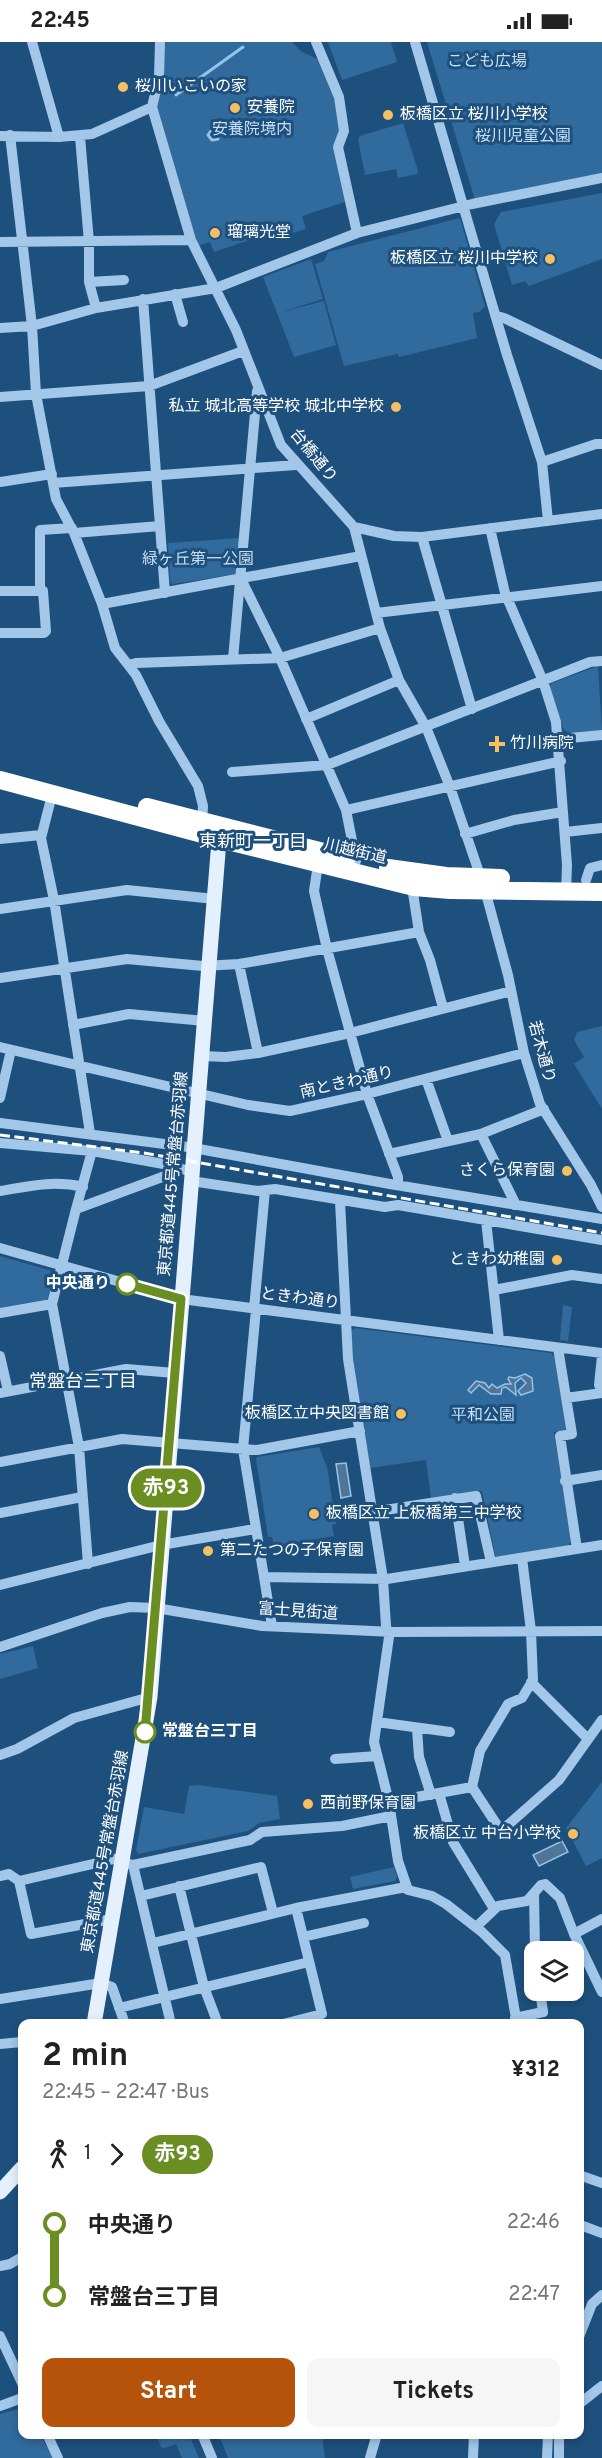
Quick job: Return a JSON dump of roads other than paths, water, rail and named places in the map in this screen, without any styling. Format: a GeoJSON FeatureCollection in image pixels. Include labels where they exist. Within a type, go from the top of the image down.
{"type":"FeatureCollection","features":[{"type":"Feature","properties":{"kind":"highway","name":"川越街道"},"geometry":{"type":"LineString","coordinates":[[0,768],[202,828]]}},
{"type":"Feature","properties":{"kind":"highway","name":"川越街道"},"geometry":{"type":"LineString","coordinates":[[0,780],[52,795],[220,832],[411,873],[483,884]]}},
{"type":"Feature","properties":{"kind":"highway","name":"川越街道"},"geometry":{"type":"LineString","coordinates":[[220,832],[318,864],[414,886],[483,884],[566,886],[602,892]]}},
{"type":"Feature","properties":{"kind":"highway","name":"川越街道"},"geometry":{"type":"LineString","coordinates":[[566,886],[594,881]]}},
{"type":"Feature","properties":{"kind":"main road","name":"東京都道445号常盤台赤羽線"},"geometry":{"type":"LineString","coordinates":[[95,2019],[112,1919],[126,1861],[150,1697],[181,1299],[187,1174],[194,1148],[220,832]]}},
{"type":"Feature","properties":{"kind":"main road"},"geometry":{"type":"LineString","coordinates":[[0,2191],[18,2172]]}},
{"type":"Feature","properties":{"kind":"street"},"geometry":{"type":"LineString","coordinates":[[32,42],[60,137]]}},
{"type":"Feature","properties":{"kind":"street","name":"台橋通り"},"geometry":{"type":"LineString","coordinates":[[160,42],[159,77],[152,107],[191,240],[216,288],[281,445],[296,465],[354,527],[380,627],[399,680],[426,727],[450,787],[483,884]]}},
{"type":"Feature","properties":{"kind":"street"},"geometry":{"type":"LineString","coordinates":[[316,42],[339,97],[344,131],[338,147],[357,233]]}},
{"type":"Feature","properties":{"kind":"street"},"geometry":{"type":"LineString","coordinates":[[415,42],[542,462],[548,521]]}},
{"type":"Feature","properties":{"kind":"street"},"geometry":{"type":"LineString","coordinates":[[152,107],[92,134],[60,137],[5,136],[32,326],[36,394],[59,509],[73,531],[102,604],[115,648],[129,665],[170,741],[198,786],[203,806],[202,828]]}},
{"type":"Feature","properties":{"kind":"street"},"geometry":{"type":"LineString","coordinates":[[80,136],[89,282],[96,308]]}},
{"type":"Feature","properties":{"kind":"street"},"geometry":{"type":"LineString","coordinates":[[0,328],[32,326],[96,308],[216,288],[357,233],[465,206],[602,178]]}},
{"type":"Feature","properties":{"kind":"street"},"geometry":{"type":"LineString","coordinates":[[0,242],[191,240]]}},
{"type":"Feature","properties":{"kind":"street"},"geometry":{"type":"LineString","coordinates":[[89,282],[124,280]]}},
{"type":"Feature","properties":{"kind":"street"},"geometry":{"type":"LineString","coordinates":[[175,294],[183,322]]}},
{"type":"Feature","properties":{"kind":"street"},"geometry":{"type":"LineString","coordinates":[[143,299],[165,592]]}},
{"type":"Feature","properties":{"kind":"street"},"geometry":{"type":"LineString","coordinates":[[497,316],[602,365]]}},
{"type":"Feature","properties":{"kind":"street"},"geometry":{"type":"LineString","coordinates":[[0,397],[149,386],[243,351]]}},
{"type":"Feature","properties":{"kind":"street"},"geometry":{"type":"LineString","coordinates":[[233,659],[257,387]]}},
{"type":"Feature","properties":{"kind":"street"},"geometry":{"type":"LineString","coordinates":[[542,462],[602,444]]}},
{"type":"Feature","properties":{"kind":"street"},"geometry":{"type":"LineString","coordinates":[[0,482],[156,476],[296,465]]}},
{"type":"Feature","properties":{"kind":"street"},"geometry":{"type":"LineString","coordinates":[[354,527],[394,536],[422,537],[602,514]]}},
{"type":"Feature","properties":{"kind":"street"},"geometry":{"type":"LineString","coordinates":[[0,633],[44,633],[44,594],[40,591],[40,530],[73,531],[160,526]]}},
{"type":"Feature","properties":{"kind":"street"},"geometry":{"type":"LineString","coordinates":[[490,528],[507,597],[543,681],[556,722],[561,761],[566,886]]}},
{"type":"Feature","properties":{"kind":"street"},"geometry":{"type":"LineString","coordinates":[[422,537],[472,709]]}},
{"type":"Feature","properties":{"kind":"street"},"geometry":{"type":"LineString","coordinates":[[102,604],[361,556]]}},
{"type":"Feature","properties":{"kind":"street"},"geometry":{"type":"LineString","coordinates":[[241,579],[280,658],[346,810],[356,861]]}},
{"type":"Feature","properties":{"kind":"street"},"geometry":{"type":"LineString","coordinates":[[376,613],[602,586]]}},
{"type":"Feature","properties":{"kind":"street"},"geometry":{"type":"LineString","coordinates":[[0,591],[40,591]]}},
{"type":"Feature","properties":{"kind":"street"},"geometry":{"type":"LineString","coordinates":[[129,665],[280,658],[380,627]]}},
{"type":"Feature","properties":{"kind":"street"},"geometry":{"type":"LineString","coordinates":[[232,772],[327,765],[590,662],[602,661]]}},
{"type":"Feature","properties":{"kind":"street"},"geometry":{"type":"LineString","coordinates":[[306,719],[399,680]]}},
{"type":"Feature","properties":{"kind":"street"},"geometry":{"type":"LineString","coordinates":[[559,739],[602,735]]}},
{"type":"Feature","properties":{"kind":"street"},"geometry":{"type":"LineString","coordinates":[[346,810],[561,761]]}},
{"type":"Feature","properties":{"kind":"street"},"geometry":{"type":"LineString","coordinates":[[52,795],[41,835],[54,900],[90,1133]]}},
{"type":"Feature","properties":{"kind":"street"},"geometry":{"type":"LineString","coordinates":[[465,834],[514,820],[563,812]]}},
{"type":"Feature","properties":{"kind":"street"},"geometry":{"type":"LineString","coordinates":[[565,832],[602,828]]}},
{"type":"Feature","properties":{"kind":"street"},"geometry":{"type":"LineString","coordinates":[[0,839],[41,835]]}},
{"type":"Feature","properties":{"kind":"street"},"geometry":{"type":"LineString","coordinates":[[318,864],[314,891],[327,949],[367,1094],[398,1185]]}},
{"type":"Feature","properties":{"kind":"street"},"geometry":{"type":"LineString","coordinates":[[594,881],[590,868],[602,865]]}},
{"type":"Feature","properties":{"kind":"street","name":"若木通り"},"geometry":{"type":"LineString","coordinates":[[483,884],[511,991],[524,1053],[544,1109],[598,1190],[602,1207]]}},
{"type":"Feature","properties":{"kind":"street"},"geometry":{"type":"LineString","coordinates":[[414,886],[419,932],[430,960],[443,1008]]}},
{"type":"Feature","properties":{"kind":"street"},"geometry":{"type":"LineString","coordinates":[[0,909],[127,890],[215,899]]}},
{"type":"Feature","properties":{"kind":"street"},"geometry":{"type":"LineString","coordinates":[[0,978],[127,959],[209,966],[239,964],[419,932]]}},
{"type":"Feature","properties":{"kind":"street"},"geometry":{"type":"LineString","coordinates":[[239,964],[258,1053]]}},
{"type":"Feature","properties":{"kind":"street"},"geometry":{"type":"LineString","coordinates":[[202,1056],[226,1057],[258,1053],[350,1033],[511,991]]}},
{"type":"Feature","properties":{"kind":"street"},"geometry":{"type":"LineString","coordinates":[[73,1025],[129,1014],[205,1021]]}},
{"type":"Feature","properties":{"kind":"street"},"geometry":{"type":"LineString","coordinates":[[0,1098],[5,1049]]}},
{"type":"Feature","properties":{"kind":"street","name":"南ときわ通り"},"geometry":{"type":"LineString","coordinates":[[5,1049],[248,1106],[290,1111],[367,1094],[524,1053]]}},
{"type":"Feature","properties":{"kind":"street"},"geometry":{"type":"LineString","coordinates":[[426,1079],[448,1141]]}},
{"type":"Feature","properties":{"kind":"street"},"geometry":{"type":"LineString","coordinates":[[389,1154],[481,1134],[544,1109]]}},
{"type":"Feature","properties":{"kind":"street"},"geometry":{"type":"LineString","coordinates":[[0,1123],[194,1148],[602,1219]]}},
{"type":"Feature","properties":{"kind":"street"},"geometry":{"type":"LineString","coordinates":[[481,1134],[514,1205]]}},
{"type":"Feature","properties":{"kind":"street"},"geometry":{"type":"LineString","coordinates":[[0,1143],[92,1151],[169,1165],[187,1174]]}},
{"type":"Feature","properties":{"kind":"street"},"geometry":{"type":"LineString","coordinates":[[88,1564],[79,1447],[52,1304],[60,1265],[92,1151]]}},
{"type":"Feature","properties":{"kind":"street"},"geometry":{"type":"LineString","coordinates":[[76,1209],[173,1173],[187,1174],[258,1191],[274,1189],[385,1207],[398,1205],[602,1240]]}},
{"type":"Feature","properties":{"kind":"street"},"geometry":{"type":"LineString","coordinates":[[0,1191],[51,1182],[64,1182],[82,1187]]}},
{"type":"Feature","properties":{"kind":"street"},"geometry":{"type":"LineString","coordinates":[[265,1190],[243,1449],[272,1626]]}},
{"type":"Feature","properties":{"kind":"street"},"geometry":{"type":"LineString","coordinates":[[340,1201],[348,1359],[383,1579],[388,1632],[386,1664],[374,1742],[389,1802],[398,1861],[406,1887],[411,1892],[436,1898],[476,1927],[505,1954],[516,2019]]}},
{"type":"Feature","properties":{"kind":"street"},"geometry":{"type":"LineString","coordinates":[[486,1220],[499,1340]]}},
{"type":"Feature","properties":{"kind":"street","name":"ときわ通り"},"geometry":{"type":"LineString","coordinates":[[0,1248],[181,1299],[602,1355]]}},
{"type":"Feature","properties":{"kind":"street"},"geometry":{"type":"LineString","coordinates":[[494,1290],[572,1275],[602,1280]]}},
{"type":"Feature","properties":{"kind":"street"},"geometry":{"type":"LineString","coordinates":[[0,1313],[52,1304]]}},
{"type":"Feature","properties":{"kind":"street"},"geometry":{"type":"LineString","coordinates":[[558,1348],[572,1434],[560,1436],[577,1549]]}},
{"type":"Feature","properties":{"kind":"street"},"geometry":{"type":"LineString","coordinates":[[566,1398],[602,1392],[599,1385],[602,1355]]}},
{"type":"Feature","properties":{"kind":"street"},"geometry":{"type":"LineString","coordinates":[[0,1356],[4,1392],[126,1369],[175,1373]]}},
{"type":"Feature","properties":{"kind":"street"},"geometry":{"type":"LineString","coordinates":[[0,1462],[122,1439],[257,1450],[360,1431]]}},
{"type":"Feature","properties":{"kind":"street"},"geometry":{"type":"LineString","coordinates":[[565,1481],[602,1475]]}},
{"type":"Feature","properties":{"kind":"street"},"geometry":{"type":"LineString","coordinates":[[372,1512],[472,1496],[478,1499],[490,1562]]}},
{"type":"Feature","properties":{"kind":"street"},"geometry":{"type":"LineString","coordinates":[[0,1513],[82,1497]]}},
{"type":"Feature","properties":{"kind":"street"},"geometry":{"type":"LineString","coordinates":[[455,1498],[465,1566]]}},
{"type":"Feature","properties":{"kind":"street"},"geometry":{"type":"LineString","coordinates":[[0,1585],[161,1545],[255,1529]]}},
{"type":"Feature","properties":{"kind":"street"},"geometry":{"type":"LineString","coordinates":[[264,1577],[383,1579],[602,1545]]}},
{"type":"Feature","properties":{"kind":"street"},"geometry":{"type":"LineString","coordinates":[[522,1558],[531,1631],[531,1682],[522,1698],[508,1704],[487,1738],[480,1751],[472,1787],[501,1831],[559,1780],[602,1720]]}},
{"type":"Feature","properties":{"kind":"street","name":"富士見街道"},"geometry":{"type":"LineString","coordinates":[[0,1647],[102,1613],[130,1607],[156,1608],[272,1626],[388,1632],[602,1631]]}},
{"type":"Feature","properties":{"kind":"street"},"geometry":{"type":"LineString","coordinates":[[531,1682],[588,1739]]}},
{"type":"Feature","properties":{"kind":"street"},"geometry":{"type":"LineString","coordinates":[[0,1755],[17,1749],[74,1718],[150,1697]]}},
{"type":"Feature","properties":{"kind":"street"},"geometry":{"type":"LineString","coordinates":[[377,1722],[450,1732]]}},
{"type":"Feature","properties":{"kind":"street"},"geometry":{"type":"LineString","coordinates":[[417,1729],[419,1757],[453,1842],[494,1909]]}},
{"type":"Feature","properties":{"kind":"street"},"geometry":{"type":"LineString","coordinates":[[334,1759],[377,1756]]}},
{"type":"Feature","properties":{"kind":"street"},"geometry":{"type":"LineString","coordinates":[[389,1802],[472,1787]]}},
{"type":"Feature","properties":{"kind":"street"},"geometry":{"type":"LineString","coordinates":[[19,1881],[250,1840],[262,1832],[342,1826],[391,1816]]}},
{"type":"Feature","properties":{"kind":"street"},"geometry":{"type":"LineString","coordinates":[[126,1861],[141,1896],[170,2019]]}},
{"type":"Feature","properties":{"kind":"street"},"geometry":{"type":"LineString","coordinates":[[141,1896],[261,1867],[273,1913]]}},
{"type":"Feature","properties":{"kind":"street"},"geometry":{"type":"LineString","coordinates":[[0,1876],[9,1874],[19,1881],[31,1934],[112,1919]]}},
{"type":"Feature","properties":{"kind":"street"},"geometry":{"type":"LineString","coordinates":[[476,1927],[494,1909],[527,1901],[545,1884],[560,1898],[574,1934],[602,1992]]}},
{"type":"Feature","properties":{"kind":"street"},"geometry":{"type":"LineString","coordinates":[[179,1886],[204,1987],[216,2019]]}},
{"type":"Feature","properties":{"kind":"street"},"geometry":{"type":"LineString","coordinates":[[153,1943],[273,1913],[406,1887]]}},
{"type":"Feature","properties":{"kind":"street"},"geometry":{"type":"LineString","coordinates":[[534,1893],[535,1941]]}},
{"type":"Feature","properties":{"kind":"street"},"geometry":{"type":"LineString","coordinates":[[296,1908],[321,2014],[311,2019]]}},
{"type":"Feature","properties":{"kind":"street"},"geometry":{"type":"LineString","coordinates":[[574,1934],[602,1919]]}},
{"type":"Feature","properties":{"kind":"street"},"geometry":{"type":"LineString","coordinates":[[303,1937],[364,1923]]}},
{"type":"Feature","properties":{"kind":"street"},"geometry":{"type":"LineString","coordinates":[[119,2008],[309,1962]]}},
{"type":"Feature","properties":{"kind":"street"},"geometry":{"type":"LineString","coordinates":[[0,1999],[101,1983],[112,1987],[122,2019]]}},
{"type":"Feature","properties":{"kind":"street"},"geometry":{"type":"LineString","coordinates":[[522,2019],[543,2012],[542,2001]]}},
{"type":"Feature","properties":{"kind":"street"},"geometry":{"type":"LineString","coordinates":[[0,2044],[18,2042]]}},
{"type":"Feature","properties":{"kind":"street"},"geometry":{"type":"LineString","coordinates":[[584,2177],[602,2182]]}},
{"type":"Feature","properties":{"kind":"street"},"geometry":{"type":"LineString","coordinates":[[584,2226],[602,2232]]}},
{"type":"Feature","properties":{"kind":"street"},"geometry":{"type":"LineString","coordinates":[[584,2324],[592,2304],[602,2295]]}},
{"type":"Feature","properties":{"kind":"street"},"geometry":{"type":"LineString","coordinates":[[0,2336],[18,2374]]}},
{"type":"Feature","properties":{"kind":"street"},"geometry":{"type":"LineString","coordinates":[[584,2400],[602,2386]]}},
{"type":"Feature","properties":{"kind":"street"},"geometry":{"type":"LineString","coordinates":[[0,2406],[18,2399]]}},
{"type":"Feature","properties":{"kind":"street"},"geometry":{"type":"LineString","coordinates":[[49,2439],[58,2458]]}},
{"type":"Feature","properties":{"kind":"street"},"geometry":{"type":"LineString","coordinates":[[204,2439],[212,2458]]}},
{"type":"Feature","properties":{"kind":"street"},"geometry":{"type":"LineString","coordinates":[[370,2458],[376,2439]]}},
{"type":"Feature","properties":{"kind":"street"},"geometry":{"type":"LineString","coordinates":[[473,2458],[474,2439]]}},
{"type":"Feature","properties":{"kind":"street"},"geometry":{"type":"LineString","coordinates":[[547,2458],[548,2439]]}},
{"type":"Feature","properties":{"kind":"street"},"geometry":{"type":"LineString","coordinates":[[559,2439],[559,2458]]}},
{"type":"Feature","properties":{"kind":"waterway"},"geometry":{"type":"LineString","coordinates":[[176,95],[243,47]]}},
{"type":"Feature","properties":{"kind":"waterway"},"geometry":{"type":"LineString","coordinates":[[213,128],[208,135],[212,140],[218,139]]}},
{"type":"Feature","properties":{"kind":"railway"},"geometry":{"type":"LineString","coordinates":[[0,1135],[144,1153],[602,1233]]}},
{"type":"Feature","properties":{"kind":"place","name":"桜川いこいの家"},"geometry":{"type":"Point","coordinates":[123,87]}},
{"type":"Feature","properties":{"kind":"place","name":"安養院"},"geometry":{"type":"Point","coordinates":[235,108]}},
{"type":"Feature","properties":{"kind":"place","name":"板橋区立 桜川小学校"},"geometry":{"type":"Point","coordinates":[388,115]}},
{"type":"Feature","properties":{"kind":"place","name":"瑠璃光堂"},"geometry":{"type":"Point","coordinates":[215,233]}},
{"type":"Feature","properties":{"kind":"place","name":"板橋区立 桜川中学校"},"geometry":{"type":"Point","coordinates":[550,259]}},
{"type":"Feature","properties":{"kind":"place","name":"私立 城北高等学校 城北中学校"},"geometry":{"type":"Point","coordinates":[396,407]}},
{"type":"Feature","properties":{"kind":"place","name":"竹川病院"},"geometry":{"type":"Point","coordinates":[497,744]}},
{"type":"Feature","properties":{"kind":"place","name":"さくら保育園"},"geometry":{"type":"Point","coordinates":[567,1171]}},
{"type":"Feature","properties":{"kind":"place","name":"ときわ幼稚園"},"geometry":{"type":"Point","coordinates":[557,1260]}},
{"type":"Feature","properties":{"kind":"place","name":"中央通り"},"geometry":{"type":"Point","coordinates":[127,1284]}},
{"type":"Feature","properties":{"kind":"place","name":"板橋区立中央図書館"},"geometry":{"type":"Point","coordinates":[401,1414]}},
{"type":"Feature","properties":{"kind":"place","name":"板橋区立 上板橋第三中学校"},"geometry":{"type":"Point","coordinates":[314,1514]}},
{"type":"Feature","properties":{"kind":"place","name":"第二たつの子保育園"},"geometry":{"type":"Point","coordinates":[208,1551]}},
{"type":"Feature","properties":{"kind":"place","name":"常盤台三丁目"},"geometry":{"type":"Point","coordinates":[145,1732]}},
{"type":"Feature","properties":{"kind":"place","name":"西前野保育園"},"geometry":{"type":"Point","coordinates":[308,1804]}},
{"type":"Feature","properties":{"kind":"place","name":"板橋区立 中台小学校"},"geometry":{"type":"Point","coordinates":[573,1834]}},
{"type":"Feature","properties":{"kind":"district","name":"東新町一丁目"},"geometry":{"type":"Point","coordinates":[253,842]}},
{"type":"Feature","properties":{"kind":"district","name":"常盤台三丁目"},"geometry":{"type":"Point","coordinates":[83,1382]}},
{"type":"Feature","properties":{"kind":"park label","name":"こども広場"},"geometry":{"type":"Point","coordinates":[487,62]}},
{"type":"Feature","properties":{"kind":"park label","name":"安養院境内"},"geometry":{"type":"Point","coordinates":[252,130]}},
{"type":"Feature","properties":{"kind":"park label","name":"桜川児童公園"},"geometry":{"type":"Point","coordinates":[523,137]}},
{"type":"Feature","properties":{"kind":"park label","name":"緑ヶ丘第一公園"},"geometry":{"type":"Point","coordinates":[198,560]}},
{"type":"Feature","properties":{"kind":"park label","name":"平和公園"},"geometry":{"type":"Point","coordinates":[483,1416]}}]}
